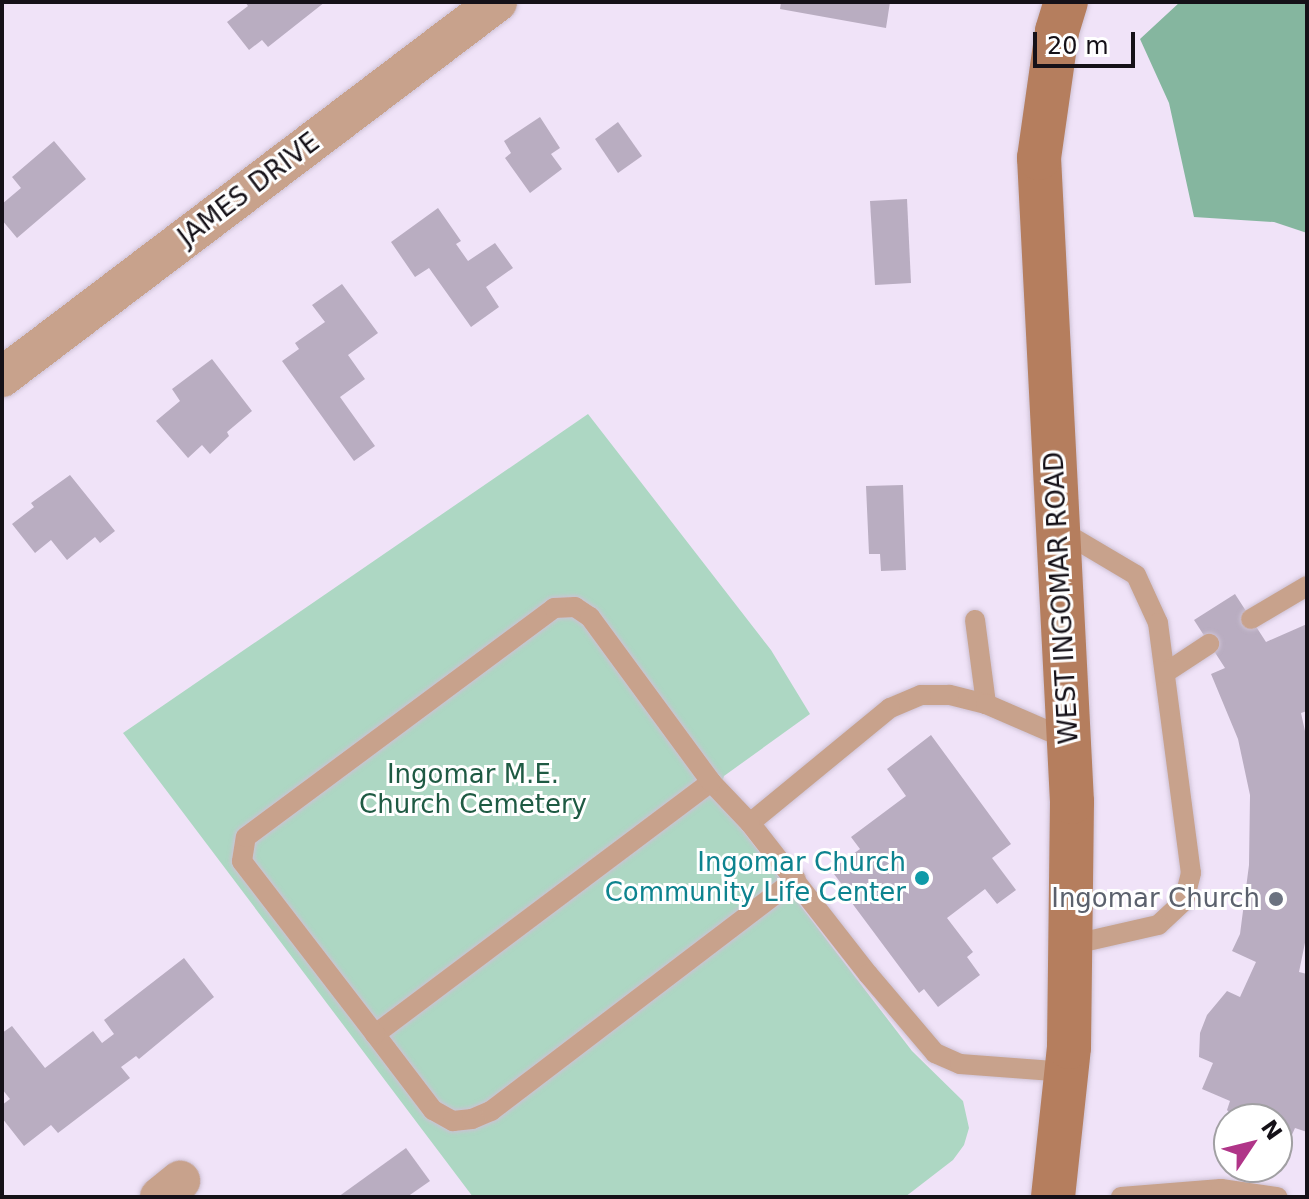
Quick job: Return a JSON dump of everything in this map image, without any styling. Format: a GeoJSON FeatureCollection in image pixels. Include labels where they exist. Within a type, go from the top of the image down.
{"type":"FeatureCollection","features":[{"type":"Feature","properties":{"kind":"street","name":"JAMES DRIVE"},"geometry":{"type":"LineString","coordinates":[[2,377],[497,2]]}},
{"type":"Feature","properties":{"kind":"street","name":"WEST INGOMAR ROAD"},"geometry":{"type":"LineString","coordinates":[[1053,1197],[1067,1072],[1071,945],[1069,740],[1039,158],[1057,31],[1066,2]]}},
{"type":"Feature","properties":{"kind":"lane"},"geometry":{"type":"LineString","coordinates":[[1060,530],[1136,575],[1158,623],[1191,873],[1184,901],[1158,925],[1071,945]]}},
{"type":"Feature","properties":{"kind":"lane"},"geometry":{"type":"LineString","coordinates":[[1251,619],[1307,586]]}},
{"type":"Feature","properties":{"kind":"lane"},"geometry":{"type":"LineString","coordinates":[[796,879],[491,1111],[472,1119],[453,1121],[433,1110],[242,861],[246,837],[554,608],[575,607],[590,617],[711,782],[750,823],[796,879],[868,974],[935,1053],[960,1064],[1067,1072]]}},
{"type":"Feature","properties":{"kind":"lane"},"geometry":{"type":"LineString","coordinates":[[975,620],[986,704]]}},
{"type":"Feature","properties":{"kind":"lane"},"geometry":{"type":"LineString","coordinates":[[1165,673],[1209,644]]}},
{"type":"Feature","properties":{"kind":"lane"},"geometry":{"type":"LineString","coordinates":[[750,823],[890,708],[921,695],[949,695],[986,704],[1069,740]]}},
{"type":"Feature","properties":{"kind":"lane"},"geometry":{"type":"LineString","coordinates":[[375,1034],[711,782]]}},
{"type":"Feature","properties":{"kind":"lane"},"geometry":{"type":"LineString","coordinates":[[1121,1197],[1221,1189],[1277,1197]]}},
{"type":"Feature","properties":{"kind":"green space"},"geometry":{"type":"Polygon","coordinates":[[[1180,2],[1307,2],[1307,233],[1274,222],[1194,217],[1169,103],[1140,39],[1180,2]]]}},
{"type":"Feature","properties":{"kind":"green space","name":"Ingomar M.E. Church Cemetery"},"geometry":{"type":"Polygon","coordinates":[[[588,414],[771,650],[810,714],[724,776],[717,797],[912,1051],[963,1101],[969,1128],[964,1145],[953,1160],[905,1197],[473,1197],[123,733],[588,414]]]}},
{"type":"Feature","properties":{"kind":"building"},"geometry":{"type":"Polygon","coordinates":[[[245,2],[325,2],[268,47],[262,40],[249,50],[227,22],[248,6],[245,2]]]}},
{"type":"Feature","properties":{"kind":"building"},"geometry":{"type":"Polygon","coordinates":[[[781,2],[890,2],[886,28],[780,9],[781,2]]]}},
{"type":"Feature","properties":{"kind":"building"},"geometry":{"type":"Polygon","coordinates":[[[540,117],[560,148],[551,154],[562,169],[530,193],[505,158],[511,153],[504,141],[540,117]]]}},
{"type":"Feature","properties":{"kind":"building"},"geometry":{"type":"Polygon","coordinates":[[[618,122],[642,156],[618,173],[595,139],[618,122]]]}},
{"type":"Feature","properties":{"kind":"building"},"geometry":{"type":"Polygon","coordinates":[[[54,141],[86,179],[17,238],[2,220],[2,204],[21,188],[12,177],[54,141]]]}},
{"type":"Feature","properties":{"kind":"building"},"geometry":{"type":"Polygon","coordinates":[[[907,199],[911,283],[875,285],[870,201],[907,199]]]}},
{"type":"Feature","properties":{"kind":"building"},"geometry":{"type":"Polygon","coordinates":[[[438,208],[461,241],[456,244],[468,261],[495,243],[513,268],[486,287],[499,307],[471,327],[429,268],[415,277],[391,242],[438,208]]]}},
{"type":"Feature","properties":{"kind":"building"},"geometry":{"type":"Polygon","coordinates":[[[342,284],[378,333],[348,355],[365,379],[340,397],[375,446],[354,461],[282,361],[299,349],[295,343],[325,322],[312,305],[342,284]]]}},
{"type":"Feature","properties":{"kind":"building"},"geometry":{"type":"Polygon","coordinates":[[[212,359],[252,411],[227,432],[229,436],[210,454],[202,445],[188,458],[156,421],[180,401],[172,389],[212,359]]]}},
{"type":"Feature","properties":{"kind":"building"},"geometry":{"type":"Polygon","coordinates":[[[70,475],[115,531],[100,543],[95,537],[67,560],[51,540],[35,553],[12,524],[34,507],[31,503],[70,475]]]}},
{"type":"Feature","properties":{"kind":"building"},"geometry":{"type":"Polygon","coordinates":[[[903,485],[906,570],[881,571],[880,554],[869,554],[866,486],[903,485]]]}},
{"type":"Feature","properties":{"kind":"building","name":"Ingomar Church"},"geometry":{"type":"Polygon","coordinates":[[[1235,594],[1266,642],[1307,624],[1307,711],[1301,713],[1307,740],[1307,933],[1299,972],[1307,974],[1307,1132],[1295,1128],[1293,1132],[1293,1103],[1229,1103],[1202,1089],[1213,1063],[1199,1057],[1200,1033],[1207,1015],[1227,991],[1240,997],[1256,962],[1232,951],[1240,934],[1249,865],[1250,795],[1238,739],[1211,674],[1225,668],[1194,620],[1235,594]]]}},
{"type":"Feature","properties":{"kind":"building","name":"Ingomar Church Community Life Center"},"geometry":{"type":"Polygon","coordinates":[[[931,735],[1011,844],[992,858],[1016,890],[997,904],[985,889],[947,918],[973,952],[967,957],[980,975],[938,1007],[924,989],[919,993],[840,887],[843,886],[831,870],[860,849],[851,837],[906,796],[887,769],[931,735]]]}},
{"type":"Feature","properties":{"kind":"building"},"geometry":{"type":"Polygon","coordinates":[[[184,958],[214,997],[139,1059],[136,1056],[121,1067],[130,1078],[58,1133],[51,1125],[24,1146],[2,1118],[2,1105],[10,1099],[2,1089],[2,1033],[12,1026],[45,1068],[93,1031],[102,1043],[114,1034],[104,1020],[184,958]]]}},
{"type":"Feature","properties":{"kind":"building"},"geometry":{"type":"Polygon","coordinates":[[[406,1148],[430,1181],[407,1197],[338,1197],[406,1148]]]}},
{"type":"Feature","properties":{"kind":"place","name":"Ingomar Church Community Life Center"},"geometry":{"type":"Point","coordinates":[922,878]}},
{"type":"Feature","properties":{"kind":"place","name":"Ingomar Church"},"geometry":{"type":"Point","coordinates":[1276,899]}}]}
